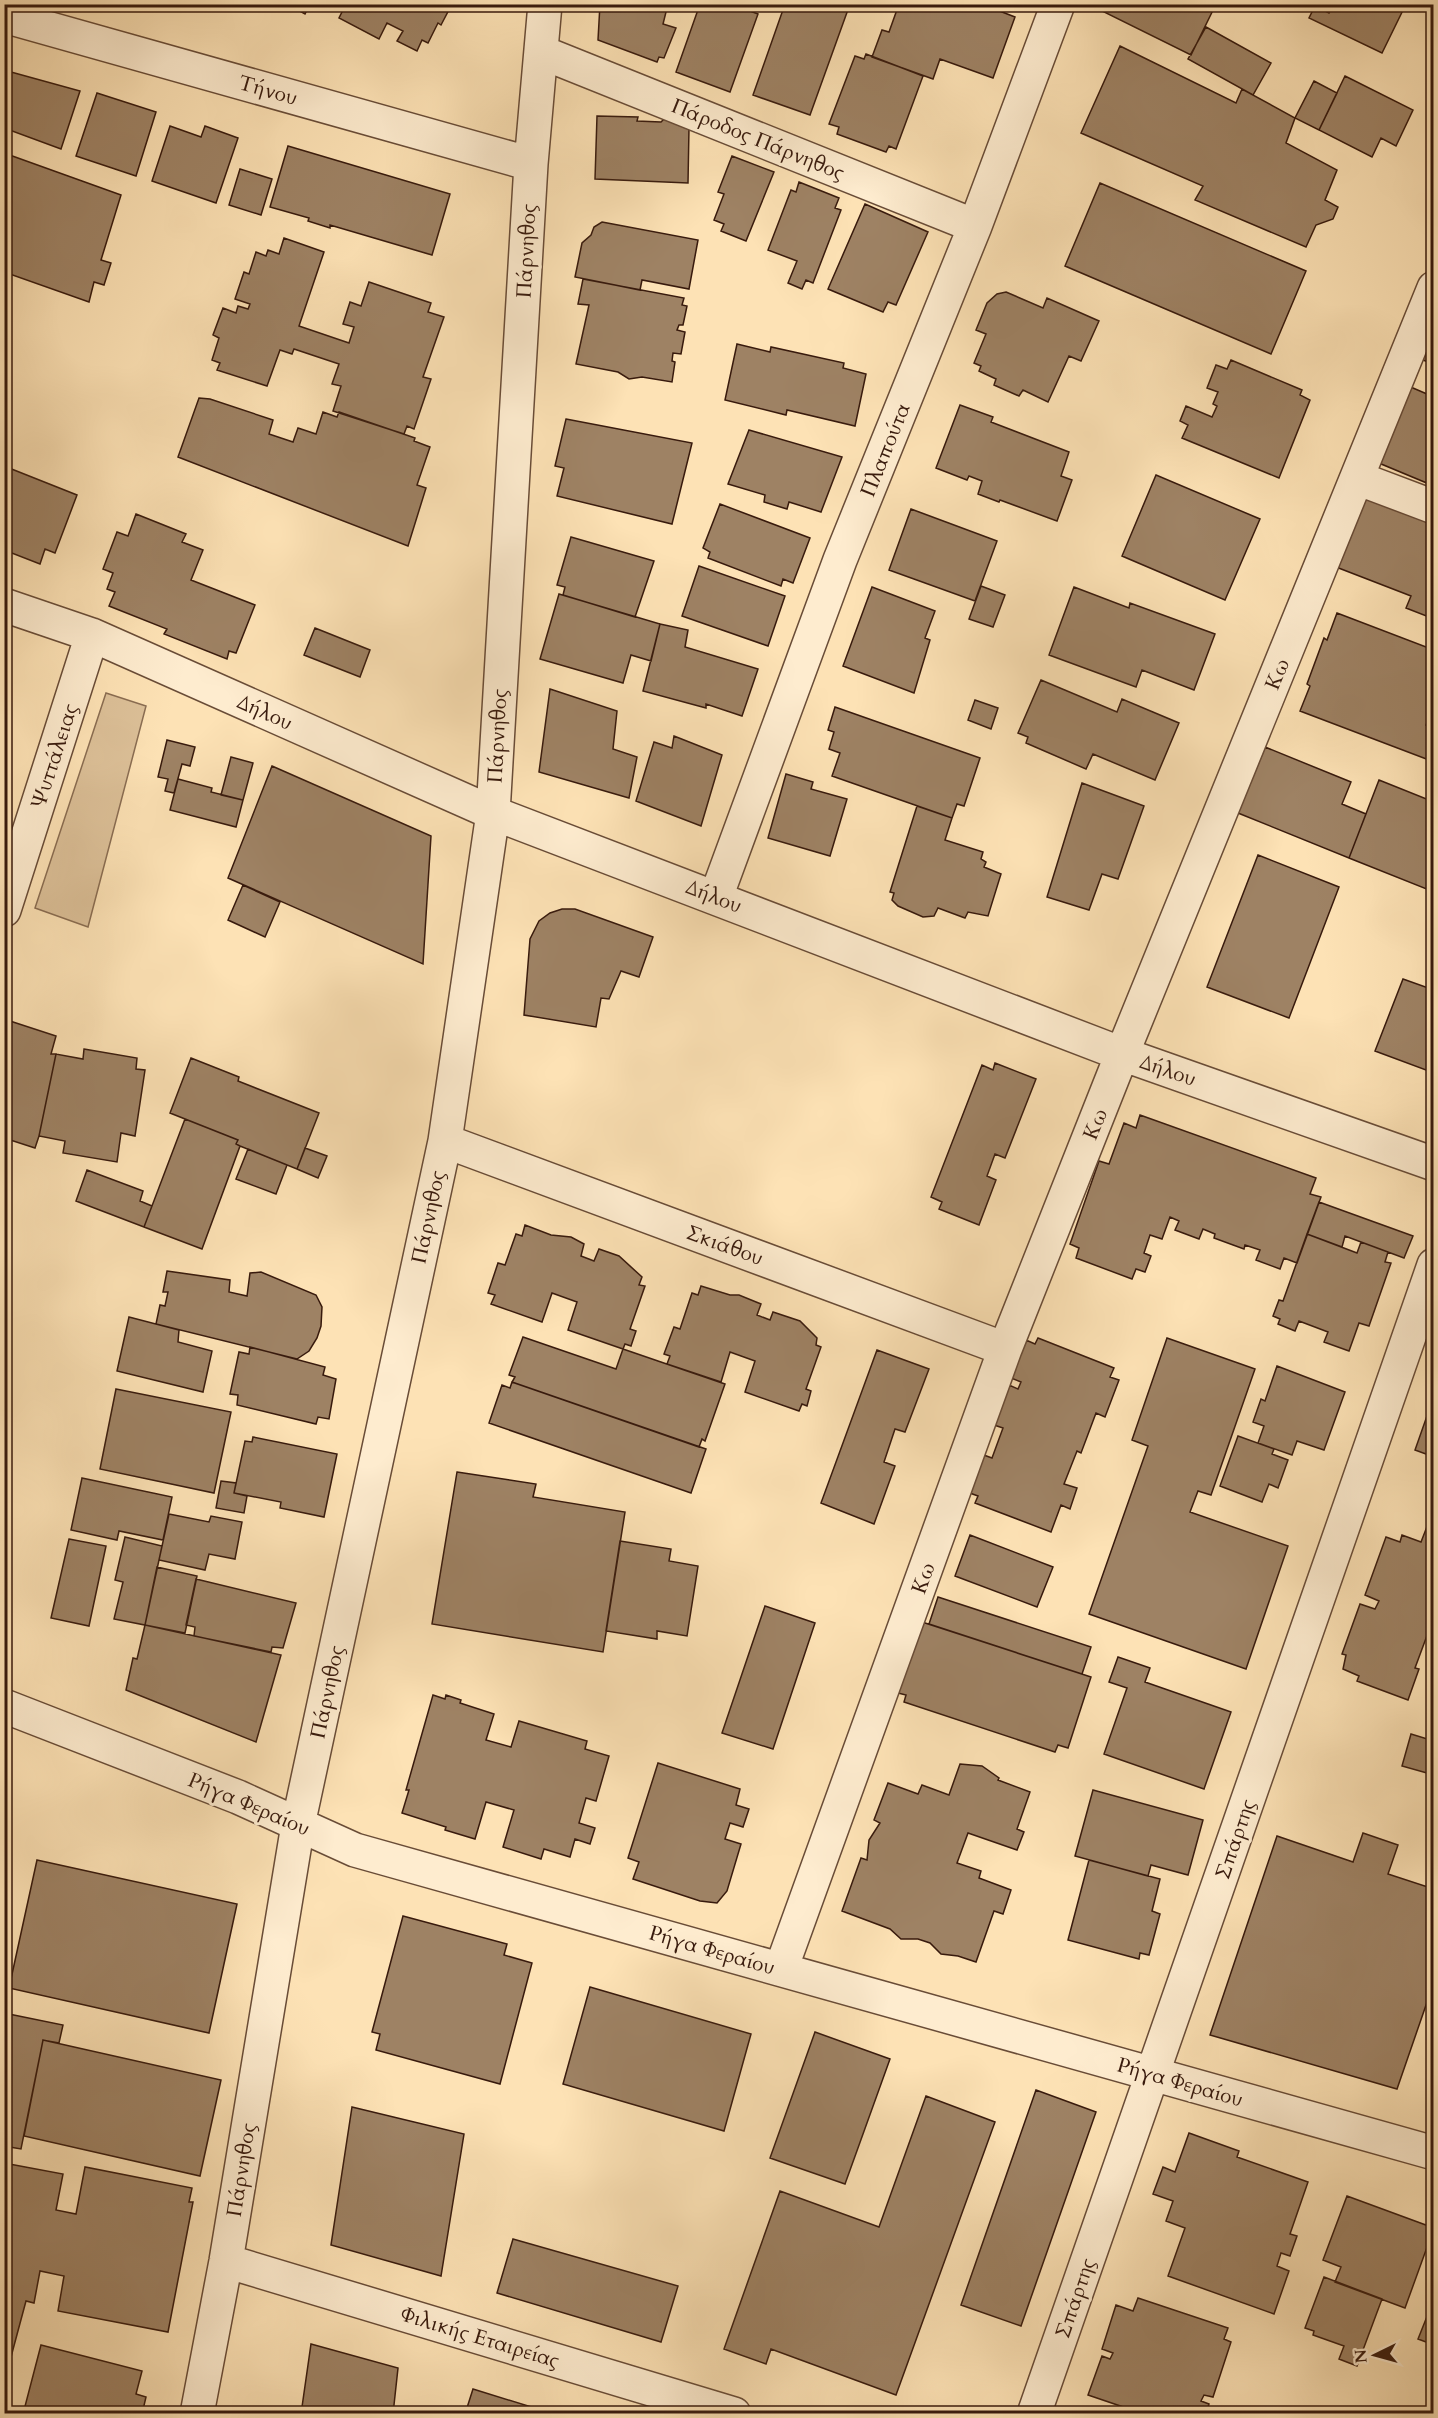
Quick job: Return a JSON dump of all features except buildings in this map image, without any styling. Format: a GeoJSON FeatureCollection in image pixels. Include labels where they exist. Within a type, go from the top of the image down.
{"type":"FeatureCollection","features":[{"type":"Feature","properties":{"kind":"street","name":"Πάρνηθος"},"geometry":{"type":"LineString","coordinates":[[197,2414],[226,2261],[298,1825],[445,1141],[493,813],[531,164],[545,4]]}},
{"type":"Feature","properties":{"kind":"street","name":"Πλαπούτα"},"geometry":{"type":"LineString","coordinates":[[716,897],[840,560],[975,226],[1058,4]]}},
{"type":"Feature","properties":{"kind":"street","name":"Τήνου"},"geometry":{"type":"LineString","coordinates":[[4,16],[531,164]]}},
{"type":"Feature","properties":{"kind":"street","name":"Πάροδος Πάρνηθος"},"geometry":{"type":"LineString","coordinates":[[541,52],[975,226]]}},
{"type":"Feature","properties":{"kind":"street","name":"Κω"},"geometry":{"type":"LineString","coordinates":[[782,1969],[1005,1349],[1122,1054],[1434,288]]}},
{"type":"Feature","properties":{"kind":"street"},"geometry":{"type":"LineString","coordinates":[[1357,478],[1434,507]]}},
{"type":"Feature","properties":{"kind":"street","name":"Δήλου"},"geometry":{"type":"LineString","coordinates":[[4,605],[92,635],[493,813],[1122,1054],[1434,1164]]}},
{"type":"Feature","properties":{"kind":"street","name":"Ψυττάλειας"},"geometry":{"type":"LineString","coordinates":[[4,910],[92,635]]}},
{"type":"Feature","properties":{"kind":"street","name":"Σκιάθου"},"geometry":{"type":"LineString","coordinates":[[445,1141],[1005,1349]]}},
{"type":"Feature","properties":{"kind":"street","name":"Σπάρτης"},"geometry":{"type":"LineString","coordinates":[[1034,2414],[1434,1265]]}},
{"type":"Feature","properties":{"kind":"street","name":"Ρήγα Φεραίου"},"geometry":{"type":"LineString","coordinates":[[4,1706],[238,1797],[356,1850],[1434,2153]]}},
{"type":"Feature","properties":{"kind":"street","name":"Φιλικής Εταιρείας"},"geometry":{"type":"LineString","coordinates":[[226,2261],[734,2414]]}},
{"type":"Feature","properties":{"kind":"shaded area"},"geometry":{"type":"Polygon","coordinates":[[[106,693],[146,706],[88,927],[35,908],[106,693]]]}}]}
